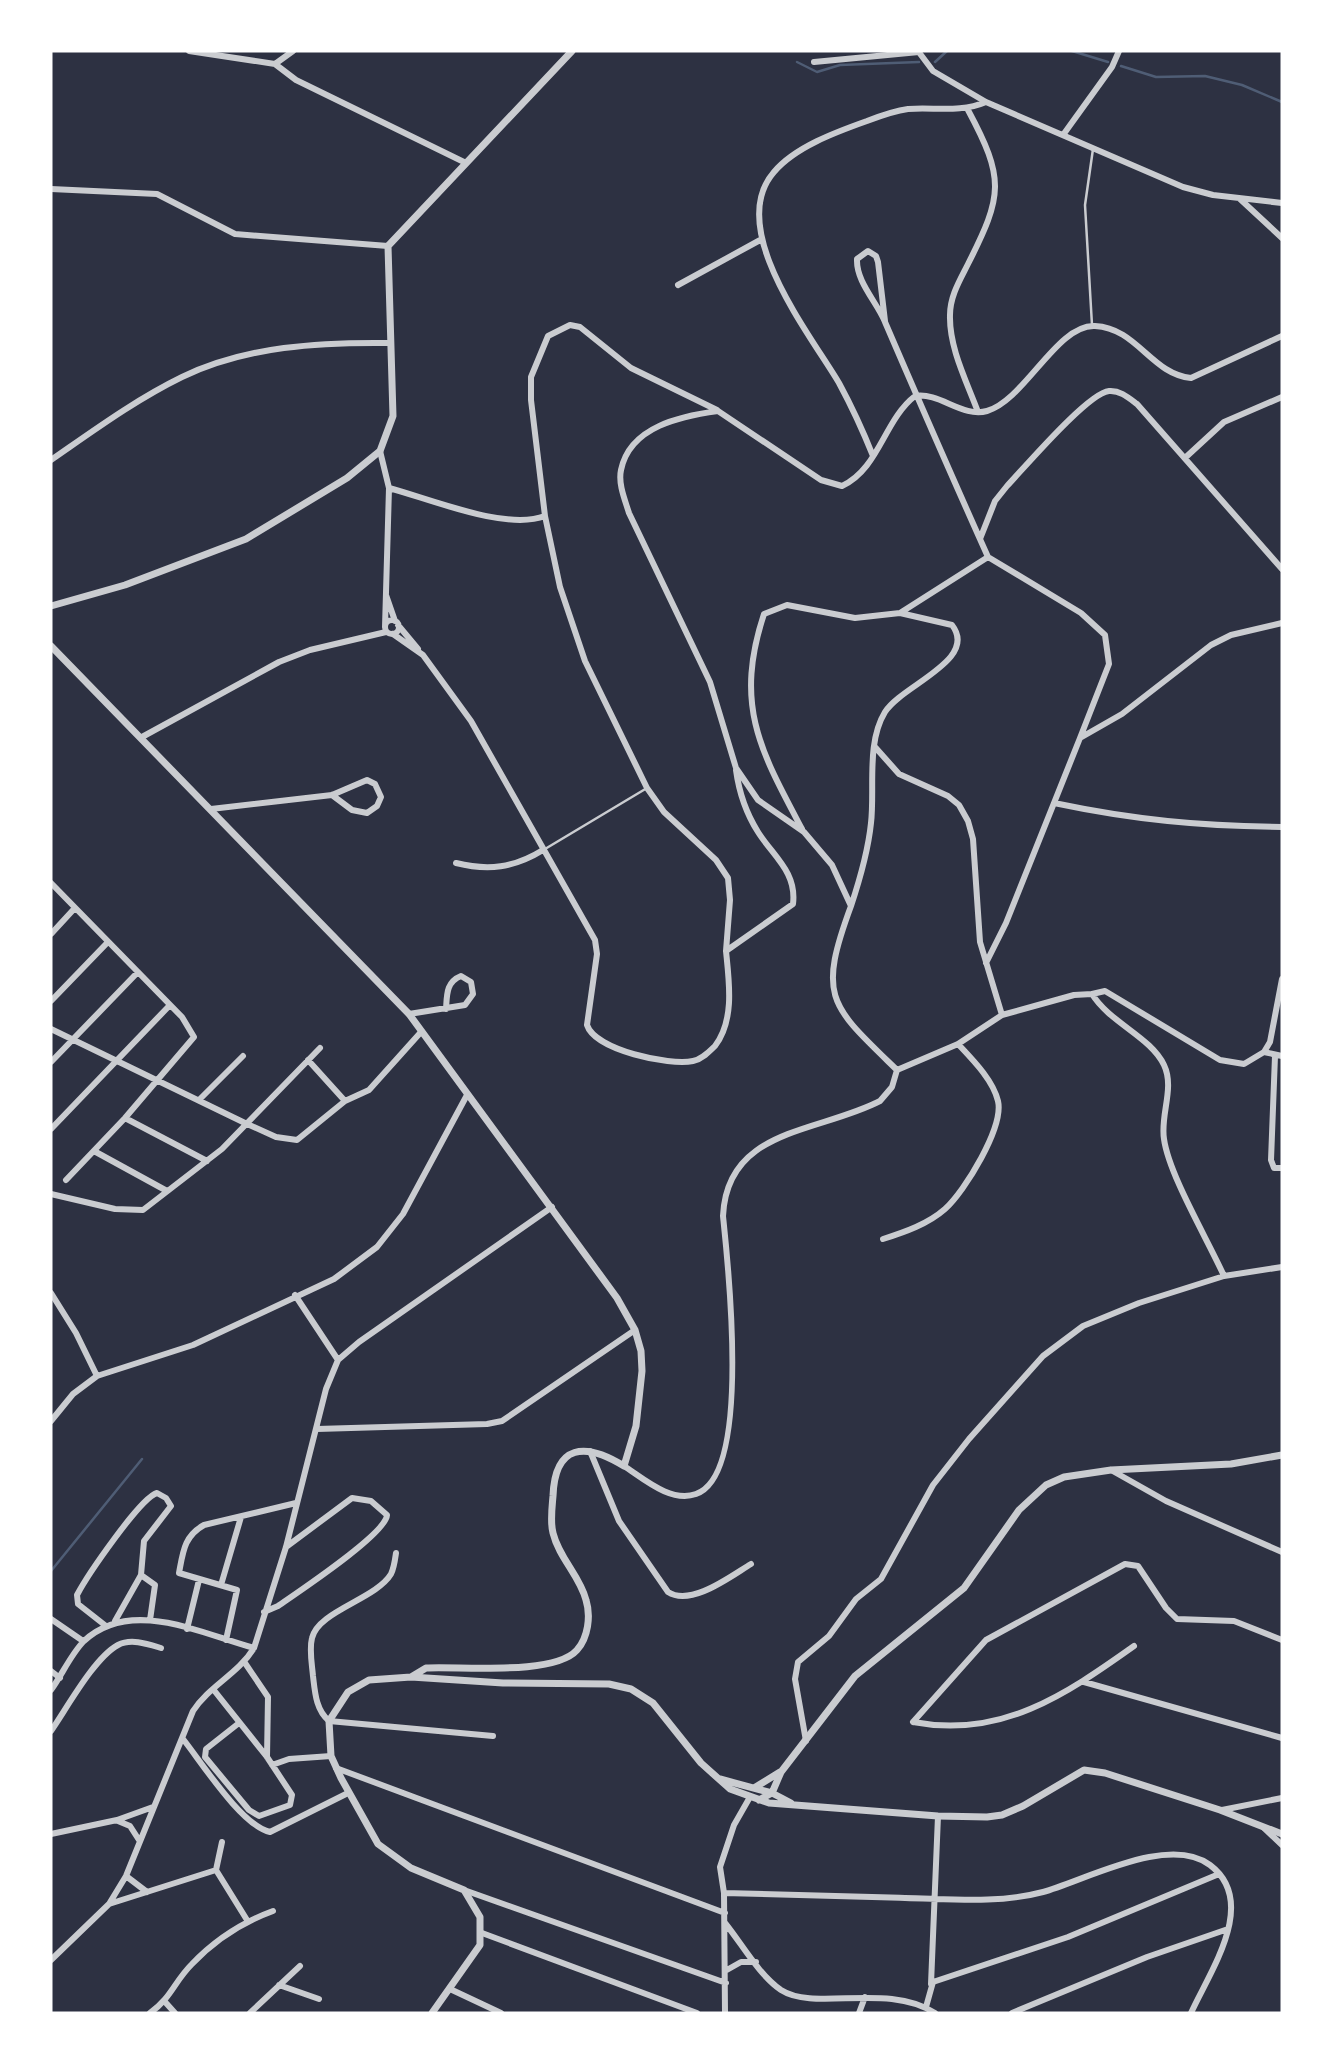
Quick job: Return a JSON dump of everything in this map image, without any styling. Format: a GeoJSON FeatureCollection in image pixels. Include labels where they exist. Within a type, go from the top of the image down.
{"type":"FeatureCollection","features":[{"type":"Feature","properties":{"kind":"street"},"geometry":{"type":"LineString","coordinates":[[189,51],[275,64],[296,80],[466,163]]}},
{"type":"Feature","properties":{"kind":"street"},"geometry":{"type":"LineString","coordinates":[[275,64],[293,51]]}},
{"type":"Feature","properties":{"kind":"street"},"geometry":{"type":"LineString","coordinates":[[51,606],[125,585],[237,543],[347,478],[380,452],[393,416],[388,246],[572,51]]}},
{"type":"Feature","properties":{"kind":"street"},"geometry":{"type":"LineString","coordinates":[[814,62],[918,51],[933,71],[986,102],[1183,187],[1240,199],[1282,203]]}},
{"type":"Feature","properties":{"kind":"street"},"geometry":{"type":"LineString","coordinates":[[1063,135],[1118,54]]}},
{"type":"Feature","properties":{"kind":"street"},"geometry":{"type":"LineString","coordinates":[[873,456],[848,400],[774,273],[762,239],[760,202],[763,189],[772,173],[799,152],[886,113],[922,108],[968,110],[986,102]]}},
{"type":"Feature","properties":{"kind":"street"},"geometry":{"type":"LineString","coordinates":[[968,110],[989,152],[996,173],[997,194],[991,219],[954,291],[950,312],[951,333],[978,412]]}},
{"type":"Feature","properties":{"kind":"street"},"geometry":{"type":"LineString","coordinates":[[51,189],[157,194],[234,234],[388,246]]}},
{"type":"Feature","properties":{"kind":"street"},"geometry":{"type":"LineString","coordinates":[[1240,199],[1282,238]]}},
{"type":"Feature","properties":{"kind":"street"},"geometry":{"type":"LineString","coordinates":[[678,285],[762,239]]}},
{"type":"Feature","properties":{"kind":"street"},"geometry":{"type":"LineString","coordinates":[[885,321],[878,262],[876,256],[868,251],[857,259],[858,271],[885,321],[915,396],[988,557],[1082,613],[1105,635],[1108,664],[1054,803],[986,963]]}},
{"type":"Feature","properties":{"kind":"street"},"geometry":{"type":"LineString","coordinates":[[386,595],[397,623],[411,637],[485,743],[598,947],[587,1025],[589,1033],[602,1044],[665,1060],[696,1060],[707,1054],[722,1034],[727,1016],[730,993],[726,951],[730,900],[728,878],[716,860],[664,812],[647,788],[570,623],[545,516],[531,377],[543,344],[553,331],[570,325],[580,327],[631,368],[718,411],[832,485],[842,486],[852,481],[873,456],[899,412],[915,396],[933,397],[978,412],[988,411],[1010,397],[1071,336],[1092,326],[1124,333],[1165,369],[1191,378],[1282,336]]}},
{"type":"Feature","properties":{"kind":"street"},"geometry":{"type":"LineString","coordinates":[[51,460],[141,400],[183,377],[219,363],[282,348],[333,342],[390,343]]}},
{"type":"Feature","properties":{"kind":"street"},"geometry":{"type":"LineString","coordinates":[[980,539],[995,501],[1007,486],[1088,400],[1098,393],[1111,390],[1130,399],[1186,457],[1282,569]]}},
{"type":"Feature","properties":{"kind":"street"},"geometry":{"type":"LineString","coordinates":[[1186,457],[1224,422],[1282,397]]}},
{"type":"Feature","properties":{"kind":"street"},"geometry":{"type":"LineString","coordinates":[[718,411],[681,416],[651,431],[626,455],[621,471],[621,485],[629,513],[710,682],[736,768],[738,789],[750,819],[785,867],[794,892],[793,904],[785,911],[726,951]]}},
{"type":"Feature","properties":{"kind":"street"},"geometry":{"type":"LineString","coordinates":[[380,452],[389,488],[386,595],[383,603],[388,631],[419,651]]}},
{"type":"Feature","properties":{"kind":"street"},"geometry":{"type":"LineString","coordinates":[[389,488],[512,520],[535,520],[545,516]]}},
{"type":"Feature","properties":{"kind":"street"},"geometry":{"type":"LineString","coordinates":[[900,613],[988,557]]}},
{"type":"Feature","properties":{"kind":"street"},"geometry":{"type":"LineString","coordinates":[[851,906],[832,865],[804,832],[763,754],[753,721],[750,677],[752,654],[764,614],[787,605],[855,618],[900,613],[952,625],[960,638],[959,647],[951,658],[885,712],[875,747],[871,822],[865,864],[851,906],[834,951],[831,974],[841,1011],[853,1028],[897,1070]]}},
{"type":"Feature","properties":{"kind":"street"},"geometry":{"type":"LineString","coordinates":[[388,631],[387,622],[397,623]]}},
{"type":"Feature","properties":{"kind":"street"},"geometry":{"type":"LineString","coordinates":[[142,737],[279,662],[310,650],[388,631],[397,623]]}},
{"type":"Feature","properties":{"kind":"street"},"geometry":{"type":"LineString","coordinates":[[1080,738],[1122,713],[1212,645],[1231,635],[1282,623]]}},
{"type":"Feature","properties":{"kind":"street"},"geometry":{"type":"LineString","coordinates":[[51,646],[409,1014],[617,1297],[635,1330],[641,1351],[642,1390],[636,1426],[624,1466]]}},
{"type":"Feature","properties":{"kind":"street"},"geometry":{"type":"LineString","coordinates":[[875,747],[900,774],[948,796],[959,806],[968,821],[972,839],[980,942],[1002,1015]]}},
{"type":"Feature","properties":{"kind":"street"},"geometry":{"type":"LineString","coordinates":[[736,768],[758,800],[804,832]]}},
{"type":"Feature","properties":{"kind":"street"},"geometry":{"type":"LineString","coordinates":[[211,809],[332,795],[367,780],[375,784],[381,797],[377,806],[367,813],[352,810],[332,795]]}},
{"type":"Feature","properties":{"kind":"street"},"geometry":{"type":"LineString","coordinates":[[1054,803],[1130,819],[1205,826],[1282,827]]}},
{"type":"Feature","properties":{"kind":"street"},"geometry":{"type":"LineString","coordinates":[[456,863],[476,868],[511,866],[543,850]]}},
{"type":"Feature","properties":{"kind":"street"},"geometry":{"type":"LineString","coordinates":[[51,883],[170,1005],[193,1032],[194,1037],[125,1118],[66,1180]]}},
{"type":"Feature","properties":{"kind":"street"},"geometry":{"type":"LineString","coordinates":[[51,934],[74,909]]}},
{"type":"Feature","properties":{"kind":"street"},"geometry":{"type":"LineString","coordinates":[[51,1001],[107,943]]}},
{"type":"Feature","properties":{"kind":"street"},"geometry":{"type":"LineString","coordinates":[[51,1062],[138,972]]}},
{"type":"Feature","properties":{"kind":"street"},"geometry":{"type":"LineString","coordinates":[[409,1014],[446,1009],[465,1005],[473,994],[471,982],[467,978],[461,976],[452,981],[447,991],[446,1009]]}},
{"type":"Feature","properties":{"kind":"street"},"geometry":{"type":"LineString","coordinates":[[897,1070],[958,1044],[1002,1015],[1074,995],[1092,995],[1105,990],[1220,1060],[1244,1064],[1264,1052],[1275,1030],[1282,979]]}},
{"type":"Feature","properties":{"kind":"street"},"geometry":{"type":"LineString","coordinates":[[1092,995],[1104,1012],[1157,1054],[1164,1064],[1168,1088],[1164,1140],[1223,1276]]}},
{"type":"Feature","properties":{"kind":"street"},"geometry":{"type":"LineString","coordinates":[[51,1129],[170,1005]]}},
{"type":"Feature","properties":{"kind":"street"},"geometry":{"type":"LineString","coordinates":[[51,1029],[276,1137],[297,1140],[345,1101],[369,1090],[421,1032]]}},
{"type":"Feature","properties":{"kind":"street"},"geometry":{"type":"LineString","coordinates":[[883,1239],[910,1231],[945,1209],[955,1198],[995,1132],[999,1116],[998,1100],[976,1063],[958,1044]]}},
{"type":"Feature","properties":{"kind":"street"},"geometry":{"type":"LineString","coordinates":[[51,1194],[132,1211],[143,1210],[207,1161],[320,1048]]}},
{"type":"Feature","properties":{"kind":"street"},"geometry":{"type":"LineString","coordinates":[[1264,1052],[1279,1056],[1270,1160],[1275,1168],[1282,1168]]}},
{"type":"Feature","properties":{"kind":"street"},"geometry":{"type":"LineString","coordinates":[[199,1100],[243,1056]]}},
{"type":"Feature","properties":{"kind":"street"},"geometry":{"type":"LineString","coordinates":[[308,1060],[345,1101]]}},
{"type":"Feature","properties":{"kind":"street"},"geometry":{"type":"LineString","coordinates":[[411,1677],[426,1668],[540,1665],[565,1659],[577,1650],[585,1635],[589,1617],[586,1600],[552,1533],[553,1482],[558,1465],[566,1457],[579,1451],[590,1451],[624,1466],[674,1495],[699,1493],[709,1486],[722,1455],[735,1382],[723,1216],[724,1195],[730,1177],[740,1163],[774,1141],[880,1101],[892,1087],[897,1070]]}},
{"type":"Feature","properties":{"kind":"street"},"geometry":{"type":"LineString","coordinates":[[51,1421],[72,1394],[97,1376],[166,1356],[334,1279],[377,1247],[403,1214],[467,1095]]}},
{"type":"Feature","properties":{"kind":"street"},"geometry":{"type":"LineString","coordinates":[[125,1118],[207,1161]]}},
{"type":"Feature","properties":{"kind":"street"},"geometry":{"type":"LineString","coordinates":[[94,1151],[167,1191]]}},
{"type":"Feature","properties":{"kind":"street"},"geometry":{"type":"LineString","coordinates":[[51,1960],[109,1904],[126,1876],[193,1711],[213,1689],[245,1663],[254,1648],[286,1547],[326,1389],[338,1360],[359,1342],[552,1207]]}},
{"type":"Feature","properties":{"kind":"street"},"geometry":{"type":"LineString","coordinates":[[806,1741],[795,1679],[798,1662],[829,1636],[856,1599],[881,1579],[933,1485],[1017,1384],[1055,1346],[1083,1326],[1139,1303],[1223,1276],[1282,1267]]}},
{"type":"Feature","properties":{"kind":"street"},"geometry":{"type":"LineString","coordinates":[[51,1293],[76,1333],[97,1376]]}},
{"type":"Feature","properties":{"kind":"street"},"geometry":{"type":"LineString","coordinates":[[295,1295],[338,1360]]}},
{"type":"Feature","properties":{"kind":"street"},"geometry":{"type":"LineString","coordinates":[[317,1429],[488,1424],[502,1421],[635,1330]]}},
{"type":"Feature","properties":{"kind":"street"},"geometry":{"type":"LineString","coordinates":[[590,1451],[619,1521],[674,1597],[689,1596],[751,1564]]}},
{"type":"Feature","properties":{"kind":"street"},"geometry":{"type":"LineString","coordinates":[[772,1793],[781,1772],[855,1676],[964,1588],[1031,1496],[1064,1477],[1111,1470],[1231,1464],[1282,1455]]}},
{"type":"Feature","properties":{"kind":"street"},"geometry":{"type":"LineString","coordinates":[[1111,1470],[1166,1501],[1282,1552]]}},
{"type":"Feature","properties":{"kind":"street"},"geometry":{"type":"LineString","coordinates":[[106,1626],[78,1604],[76,1595],[125,1525],[150,1496],[157,1493],[166,1498],[171,1506],[144,1541],[141,1575],[115,1621]]}},
{"type":"Feature","properties":{"kind":"street"},"geometry":{"type":"LineString","coordinates":[[264,1612],[289,1599],[369,1538],[384,1525],[387,1515],[371,1501],[352,1498],[286,1547]]}},
{"type":"Feature","properties":{"kind":"street"},"geometry":{"type":"LineString","coordinates":[[226,1640],[237,1590],[179,1573],[185,1543],[192,1532],[204,1525],[296,1503]]}},
{"type":"Feature","properties":{"kind":"street"},"geometry":{"type":"LineString","coordinates":[[221,1585],[241,1517]]}},
{"type":"Feature","properties":{"kind":"street"},"geometry":{"type":"LineString","coordinates":[[396,1553],[393,1570],[383,1583],[324,1622],[312,1637],[315,1696],[322,1716],[328,1721],[493,1736]]}},
{"type":"Feature","properties":{"kind":"street"},"geometry":{"type":"LineString","coordinates":[[1134,1646],[1084,1682],[1017,1716],[996,1722],[936,1727],[913,1722],[986,1640],[1125,1564],[1138,1566],[1166,1608],[1177,1619],[1234,1621],[1282,1640]]}},
{"type":"Feature","properties":{"kind":"street"},"geometry":{"type":"LineString","coordinates":[[141,1575],[155,1585],[150,1620]]}},
{"type":"Feature","properties":{"kind":"street"},"geometry":{"type":"LineString","coordinates":[[187,1629],[199,1580]]}},
{"type":"Feature","properties":{"kind":"street"},"geometry":{"type":"LineString","coordinates":[[51,1619],[83,1642]]}},
{"type":"Feature","properties":{"kind":"street"},"geometry":{"type":"LineString","coordinates":[[51,1690],[83,1642],[115,1621],[150,1620],[254,1648]]}},
{"type":"Feature","properties":{"kind":"street"},"geometry":{"type":"LineString","coordinates":[[51,1731],[94,1670],[119,1645],[130,1642],[161,1648]]}},
{"type":"Feature","properties":{"kind":"street"},"geometry":{"type":"LineString","coordinates":[[245,1663],[268,1697],[267,1757]]}},
{"type":"Feature","properties":{"kind":"street"},"geometry":{"type":"LineString","coordinates":[[51,1671],[60,1678]]}},
{"type":"Feature","properties":{"kind":"street"},"geometry":{"type":"LineString","coordinates":[[726,1983],[464,1890],[411,1868],[387,1853],[372,1836],[331,1756],[328,1721],[348,1692],[369,1680],[411,1677],[503,1683],[609,1684],[631,1689],[653,1703],[701,1763],[730,1790],[754,1798],[938,1816],[1002,1815],[1084,1770],[1105,1773],[1220,1810],[1282,1834]]}},
{"type":"Feature","properties":{"kind":"street"},"geometry":{"type":"LineString","coordinates":[[1084,1682],[1282,1738]]}},
{"type":"Feature","properties":{"kind":"street"},"geometry":{"type":"LineString","coordinates":[[213,1689],[267,1757],[292,1801],[271,1814],[259,1816],[249,1810],[205,1757],[206,1749],[239,1723]]}},
{"type":"Feature","properties":{"kind":"street"},"geometry":{"type":"LineString","coordinates":[[183,1739],[244,1815],[262,1830],[270,1832],[348,1793]]}},
{"type":"Feature","properties":{"kind":"street"},"geometry":{"type":"LineString","coordinates":[[272,1765],[289,1759],[331,1756]]}},
{"type":"Feature","properties":{"kind":"street"},"geometry":{"type":"LineString","coordinates":[[336,1768],[725,1913]]}},
{"type":"Feature","properties":{"kind":"street"},"geometry":{"type":"LineString","coordinates":[[754,1788],[781,1772]]}},
{"type":"Feature","properties":{"kind":"street"},"geometry":{"type":"LineString","coordinates":[[719,1779],[772,1793],[792,1803]]}},
{"type":"Feature","properties":{"kind":"street"},"geometry":{"type":"LineString","coordinates":[[725,2013],[725,1913],[720,1867],[725,1847],[754,1798],[772,1793]]}},
{"type":"Feature","properties":{"kind":"street"},"geometry":{"type":"LineString","coordinates":[[1220,1810],[1282,1798]]}},
{"type":"Feature","properties":{"kind":"street"},"geometry":{"type":"LineString","coordinates":[[51,1833],[117,1820],[153,1807]]}},
{"type":"Feature","properties":{"kind":"street"},"geometry":{"type":"LineString","coordinates":[[926,2007],[931,1984],[938,1816]]}},
{"type":"Feature","properties":{"kind":"street"},"geometry":{"type":"LineString","coordinates":[[117,1820],[130,1826],[139,1840]]}},
{"type":"Feature","properties":{"kind":"street"},"geometry":{"type":"LineString","coordinates":[[1264,1828],[1282,1845]]}},
{"type":"Feature","properties":{"kind":"street"},"geometry":{"type":"LineString","coordinates":[[222,1842],[216,1870],[247,1920]]}},
{"type":"Feature","properties":{"kind":"street"},"geometry":{"type":"LineString","coordinates":[[724,1893],[991,1900],[1021,1897],[1141,1860],[1176,1854],[1201,1860],[1219,1874],[1229,1889],[1233,1907],[1228,1929],[1191,2013]]}},
{"type":"Feature","properties":{"kind":"street"},"geometry":{"type":"LineString","coordinates":[[109,1904],[216,1870]]}},
{"type":"Feature","properties":{"kind":"street"},"geometry":{"type":"LineString","coordinates":[[931,1984],[1068,1937],[1219,1874]]}},
{"type":"Feature","properties":{"kind":"street"},"geometry":{"type":"LineString","coordinates":[[126,1876],[149,1893]]}},
{"type":"Feature","properties":{"kind":"street"},"geometry":{"type":"LineString","coordinates":[[432,2013],[473,1960],[482,1933],[477,1910],[464,1890]]}},
{"type":"Feature","properties":{"kind":"street"},"geometry":{"type":"LineString","coordinates":[[150,2013],[166,2003],[192,1963],[247,1920],[273,1911]]}},
{"type":"Feature","properties":{"kind":"street"},"geometry":{"type":"LineString","coordinates":[[725,1923],[783,1991],[800,1997],[903,1999],[926,2007],[934,2013]]}},
{"type":"Feature","properties":{"kind":"street"},"geometry":{"type":"LineString","coordinates":[[1016,2013],[1147,1957],[1228,1929]]}},
{"type":"Feature","properties":{"kind":"street"},"geometry":{"type":"LineString","coordinates":[[482,1933],[697,2013]]}},
{"type":"Feature","properties":{"kind":"street"},"geometry":{"type":"LineString","coordinates":[[725,1971],[741,1962],[756,1962]]}},
{"type":"Feature","properties":{"kind":"street"},"geometry":{"type":"LineString","coordinates":[[250,2013],[300,1966]]}},
{"type":"Feature","properties":{"kind":"street"},"geometry":{"type":"LineString","coordinates":[[279,1985],[319,1999]]}},
{"type":"Feature","properties":{"kind":"street"},"geometry":{"type":"LineString","coordinates":[[450,1989],[500,2013]]}},
{"type":"Feature","properties":{"kind":"street"},"geometry":{"type":"LineString","coordinates":[[859,2013],[865,1997]]}},
{"type":"Feature","properties":{"kind":"street"},"geometry":{"type":"LineString","coordinates":[[166,2003],[175,2013]]}},
{"type":"Feature","properties":{"kind":"lane"},"geometry":{"type":"LineString","coordinates":[[1092,326],[1086,205],[1093,149]]}},
{"type":"Feature","properties":{"kind":"lane"},"geometry":{"type":"LineString","coordinates":[[543,850],[647,788]]}},
{"type":"Feature","properties":{"kind":"waterway"},"geometry":{"type":"LineString","coordinates":[[935,62],[947,51]]}},
{"type":"Feature","properties":{"kind":"waterway"},"geometry":{"type":"LineString","coordinates":[[1072,51],[1108,62]]}},
{"type":"Feature","properties":{"kind":"waterway"},"geometry":{"type":"LineString","coordinates":[[797,62],[817,72],[840,65],[919,62]]}},
{"type":"Feature","properties":{"kind":"waterway"},"geometry":{"type":"LineString","coordinates":[[1121,66],[1156,77],[1205,76],[1242,85],[1282,102]]}},
{"type":"Feature","properties":{"kind":"waterway"},"geometry":{"type":"LineString","coordinates":[[51,1571],[142,1459]]}}]}
